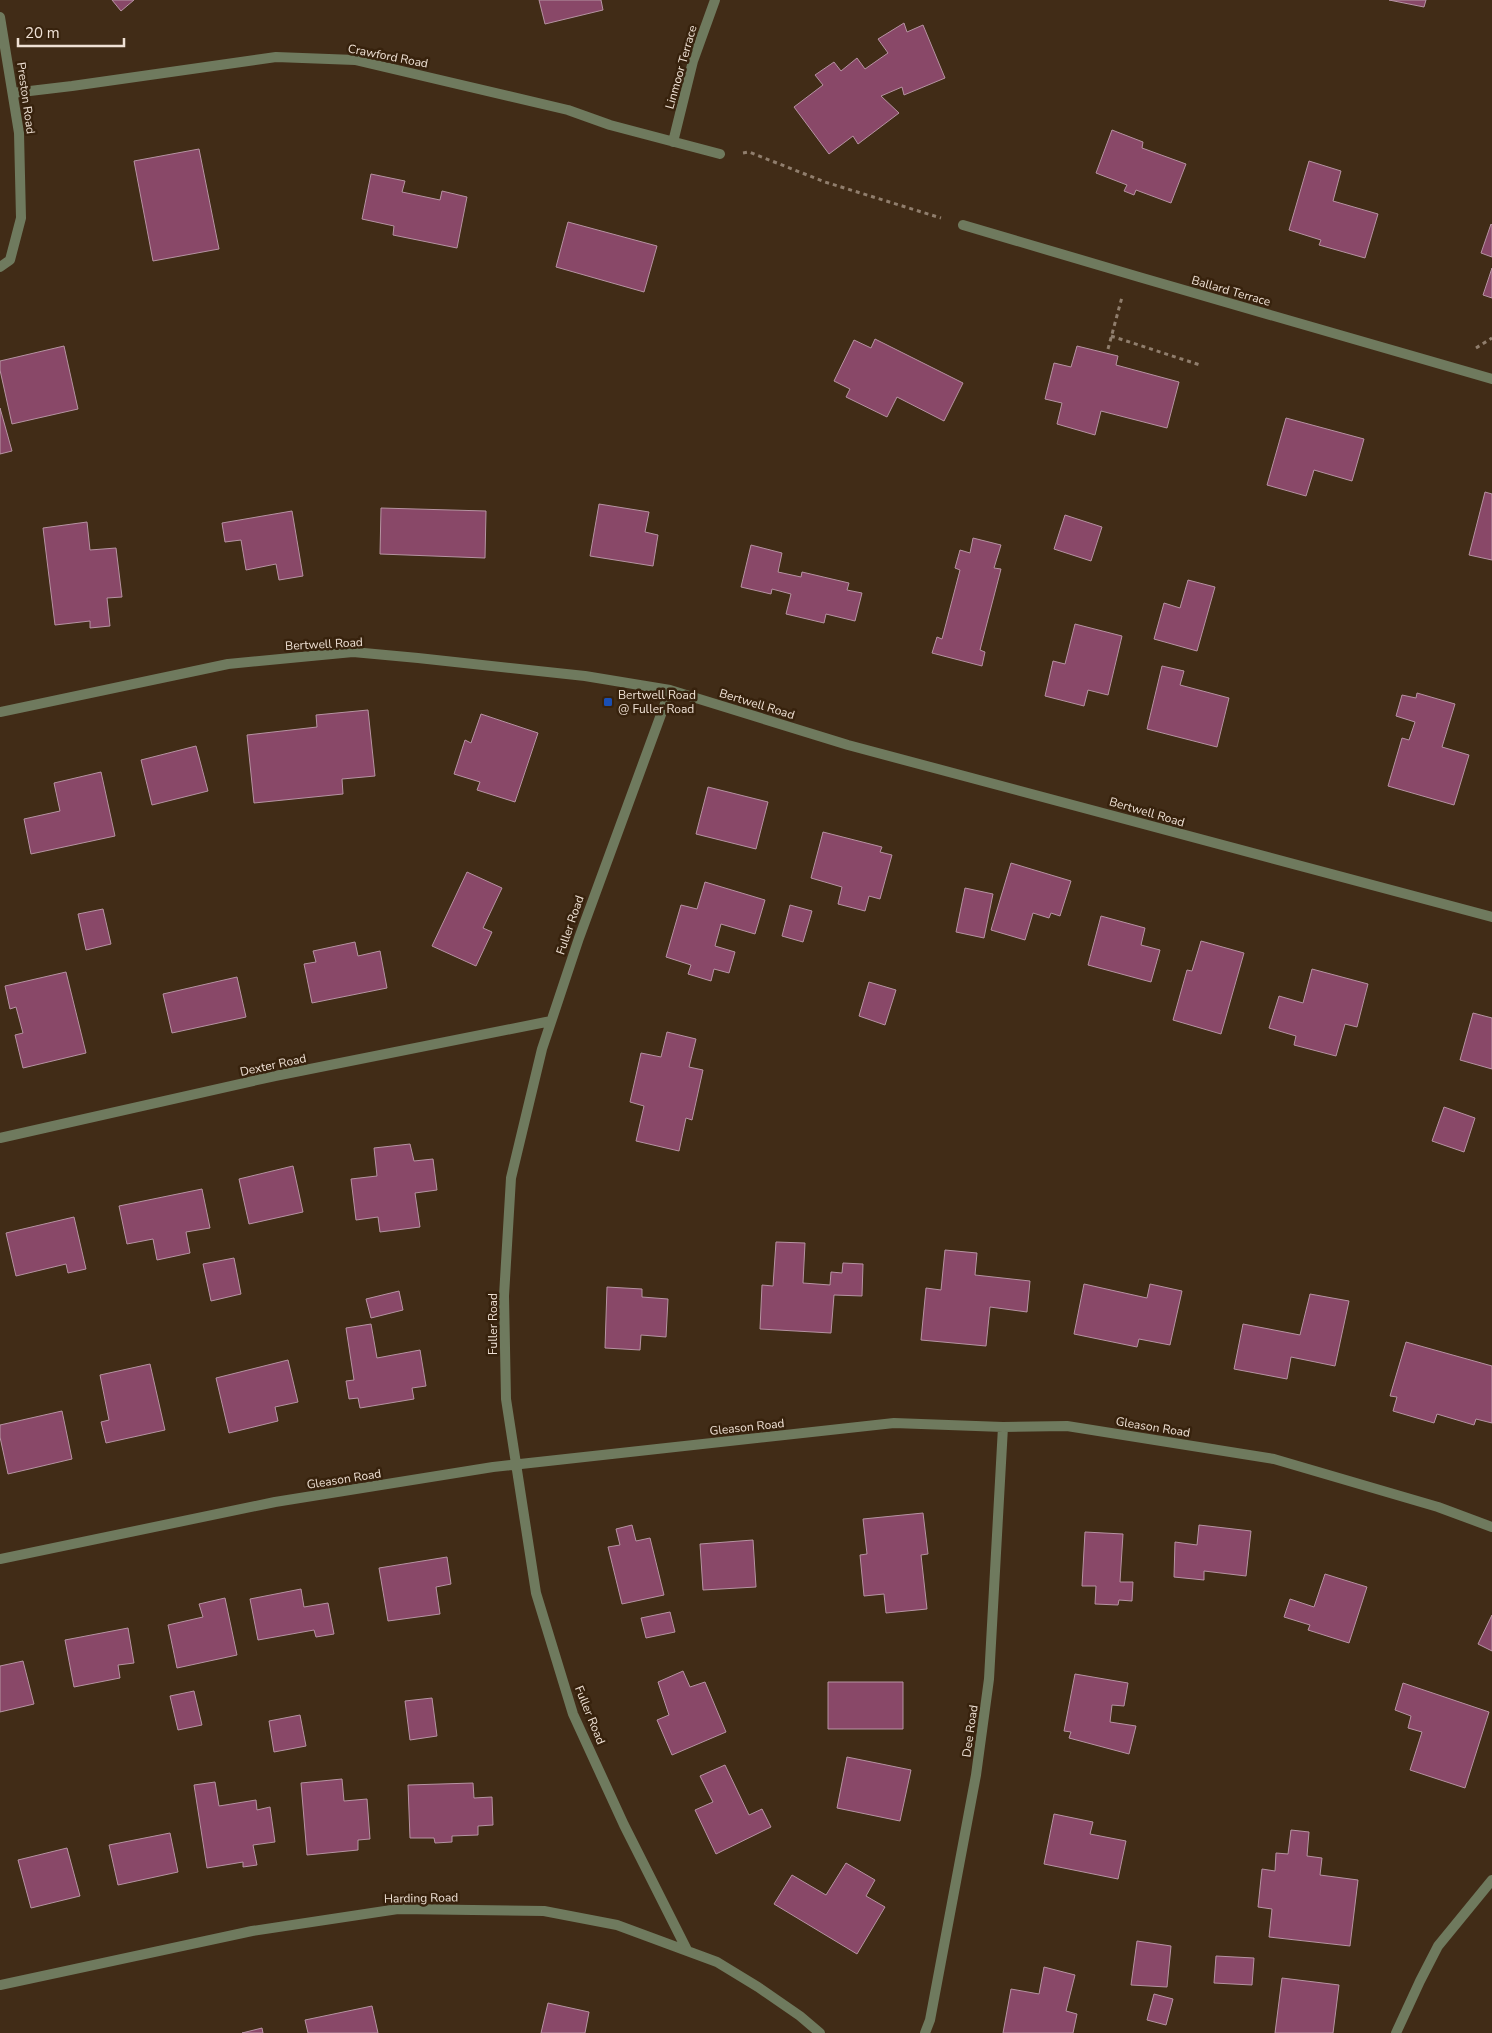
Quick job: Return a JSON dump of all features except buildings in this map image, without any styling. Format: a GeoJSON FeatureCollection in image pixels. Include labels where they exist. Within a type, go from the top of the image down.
{"type":"FeatureCollection","features":[{"type":"Feature","properties":{"kind":"street","name":"Linmoor Terrace"},"geometry":{"type":"LineString","coordinates":[[673,142],[693,61],[715,0]]}},
{"type":"Feature","properties":{"kind":"street","name":"Preston Road"},"geometry":{"type":"LineString","coordinates":[[0,17],[19,133],[21,218],[10,260],[0,267]]}},
{"type":"Feature","properties":{"kind":"street","name":"Crawford Road"},"geometry":{"type":"LineString","coordinates":[[13,93],[276,57],[356,60],[568,110],[610,125],[720,154]]}},
{"type":"Feature","properties":{"kind":"street","name":"Ballard Terrace"},"geometry":{"type":"LineString","coordinates":[[963,225],[1492,379]]}},
{"type":"Feature","properties":{"kind":"street","name":"Bertwell Road"},"geometry":{"type":"LineString","coordinates":[[0,712],[228,664],[353,652],[585,676],[670,690],[848,745],[1492,917]]}},
{"type":"Feature","properties":{"kind":"street","name":"Fuller Road"},"geometry":{"type":"LineString","coordinates":[[670,690],[579,938],[542,1049],[511,1178],[504,1296],[506,1398],[536,1593],[574,1714],[624,1825],[687,1950]]}},
{"type":"Feature","properties":{"kind":"street","name":"Dexter Road"},"geometry":{"type":"LineString","coordinates":[[0,1138],[275,1076],[552,1021]]}},
{"type":"Feature","properties":{"kind":"street","name":"Gleason Road"},"geometry":{"type":"LineString","coordinates":[[0,1559],[275,1502],[516,1465],[894,1423],[1002,1427],[1067,1426],[1274,1459],[1438,1507],[1492,1527]]}},
{"type":"Feature","properties":{"kind":"street","name":"Dee Road"},"geometry":{"type":"LineString","coordinates":[[925,2033],[930,2020],[976,1775],[989,1679],[1002,1427]]}},
{"type":"Feature","properties":{"kind":"street"},"geometry":{"type":"LineString","coordinates":[[1396,2033],[1438,1946],[1492,1880]]}},
{"type":"Feature","properties":{"kind":"street","name":"Harding Road"},"geometry":{"type":"LineString","coordinates":[[0,1984],[252,1931],[398,1909],[544,1911],[618,1925],[717,1962],[758,1987],[800,2016],[820,2033]]}},
{"type":"Feature","properties":{"kind":"path"},"geometry":{"type":"LineString","coordinates":[[720,154],[749,152],[825,182],[963,225]]}},
{"type":"Feature","properties":{"kind":"path"},"geometry":{"type":"LineString","coordinates":[[1108,349],[1129,274]]}},
{"type":"Feature","properties":{"kind":"path"},"geometry":{"type":"LineString","coordinates":[[1111,336],[1200,365]]}},
{"type":"Feature","properties":{"kind":"place","name":"Bertwell Road @ Fuller Road"},"geometry":{"type":"Point","coordinates":[608,702]}}]}
